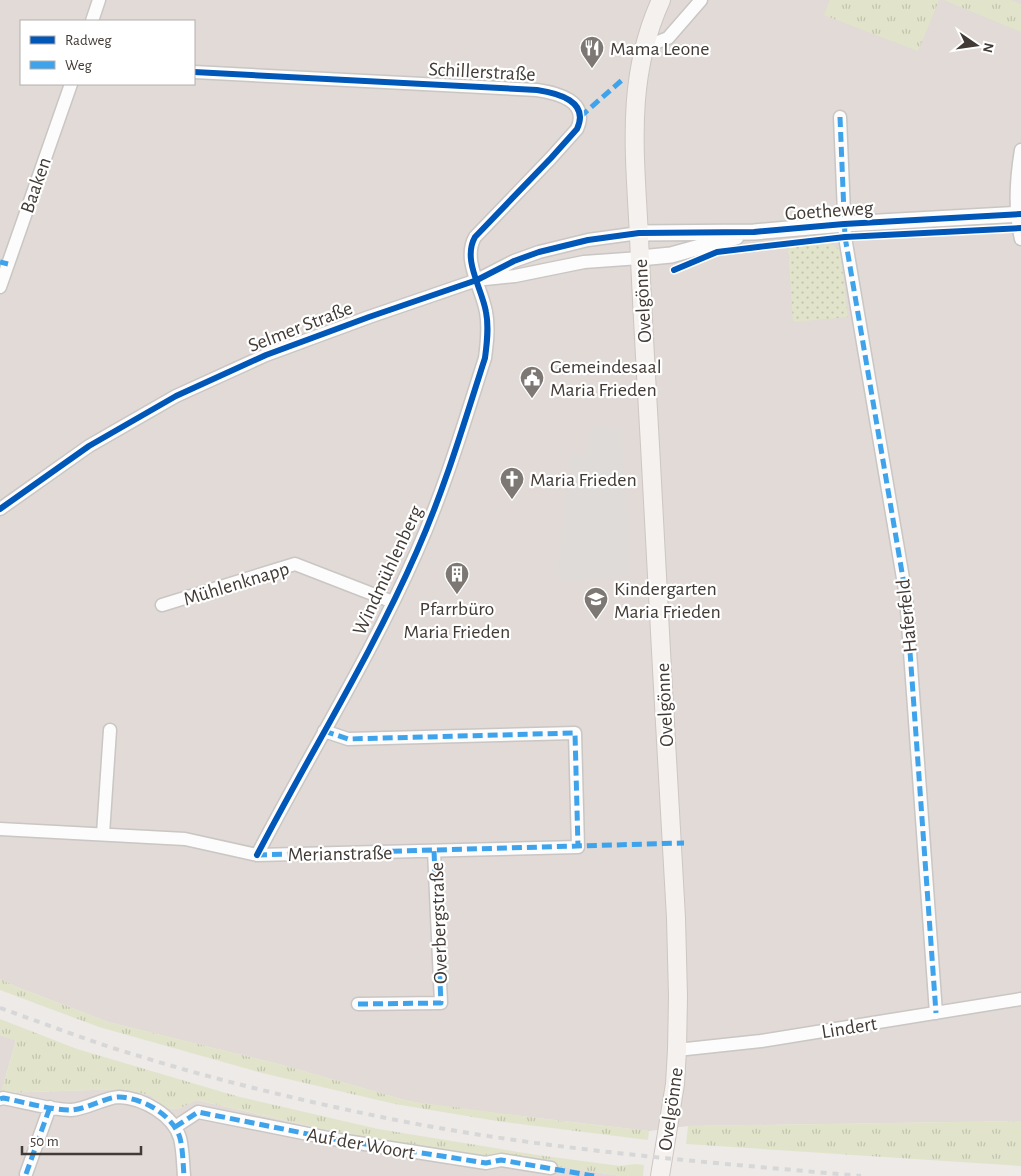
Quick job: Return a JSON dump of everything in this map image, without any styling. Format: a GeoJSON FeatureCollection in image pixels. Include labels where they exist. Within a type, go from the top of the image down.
{"type":"FeatureCollection","features":[{"type":"Feature","properties":{"kind":"main road","name":"Ovelgönne"},"geometry":{"type":"LineString","coordinates":[[660,1176],[675,1084],[678,997],[676,918],[641,300],[634,113],[644,47],[661,0]]}},
{"type":"Feature","properties":{"kind":"street"},"geometry":{"type":"LineString","coordinates":[[92,20],[99,0]]}},
{"type":"Feature","properties":{"kind":"street"},"geometry":{"type":"LineString","coordinates":[[644,47],[668,38],[701,0]]}},
{"type":"Feature","properties":{"kind":"street","name":"Schillerstraße"},"geometry":{"type":"LineString","coordinates":[[195,72],[537,90],[552,92],[574,103],[579,111],[580,124],[577,129],[472,243],[470,260],[477,280]]}},
{"type":"Feature","properties":{"kind":"street","name":"Baaken"},"geometry":{"type":"LineString","coordinates":[[0,286],[4,263],[71,85]]}},
{"type":"Feature","properties":{"kind":"street","name":"Haferfeld"},"geometry":{"type":"LineString","coordinates":[[840,117],[844,224],[906,596],[936,1013]]}},
{"type":"Feature","properties":{"kind":"street"},"geometry":{"type":"LineString","coordinates":[[1021,150],[1018,214],[1021,240]]}},
{"type":"Feature","properties":{"kind":"street","name":"Goetheweg"},"geometry":{"type":"LineString","coordinates":[[639,233],[754,232],[844,224],[1018,214]]}},
{"type":"Feature","properties":{"kind":"street","name":"Goetheweg"},"geometry":{"type":"LineString","coordinates":[[640,258],[671,255],[754,232]]}},
{"type":"Feature","properties":{"kind":"street","name":"Selmer Straße"},"geometry":{"type":"LineString","coordinates":[[0,509],[89,446],[176,396],[266,355],[369,316],[477,280],[514,261],[540,252],[588,240],[639,233]]}},
{"type":"Feature","properties":{"kind":"street","name":"Selmer Straße"},"geometry":{"type":"LineString","coordinates":[[477,280],[515,276],[584,262],[640,258]]}},
{"type":"Feature","properties":{"kind":"street","name":"Windmühlenberg"},"geometry":{"type":"LineString","coordinates":[[256,855],[393,602],[418,550],[450,468],[485,358],[488,329],[486,312],[477,280]]}},
{"type":"Feature","properties":{"kind":"street","name":"Mühlenknapp"},"geometry":{"type":"LineString","coordinates":[[162,605],[295,564],[393,602]]}},
{"type":"Feature","properties":{"kind":"street"},"geometry":{"type":"LineString","coordinates":[[103,834],[110,730]]}},
{"type":"Feature","properties":{"kind":"street","name":"Merianstraße"},"geometry":{"type":"LineString","coordinates":[[0,829],[185,840],[256,855],[578,847],[574,733],[348,738],[324,731]]}},
{"type":"Feature","properties":{"kind":"street","name":"Overbergstraße"},"geometry":{"type":"LineString","coordinates":[[358,1004],[441,1003],[434,850]]}},
{"type":"Feature","properties":{"kind":"street","name":"Lindert"},"geometry":{"type":"LineString","coordinates":[[677,1050],[761,1041],[1021,999]]}},
{"type":"Feature","properties":{"kind":"street"},"geometry":{"type":"LineString","coordinates":[[0,1099],[4,1098],[72,1110],[118,1097],[136,1100],[165,1117],[175,1128],[180,1139],[184,1176]]}},
{"type":"Feature","properties":{"kind":"street"},"geometry":{"type":"LineString","coordinates":[[26,1174],[50,1107]]}},
{"type":"Feature","properties":{"kind":"street","name":"Auf der Woort"},"geometry":{"type":"LineString","coordinates":[[175,1128],[198,1112],[333,1139],[486,1163],[501,1160],[550,1168]]}},
{"type":"Feature","properties":{"kind":"shaded area"},"geometry":{"type":"Polygon","coordinates":[[[0,0],[1021,0],[1021,1121],[688,1126],[649,1131],[453,1108],[408,1101],[282,1065],[108,1022],[0,979],[0,0]]]}},
{"type":"Feature","properties":{"kind":"shaded area"},"geometry":{"type":"Polygon","coordinates":[[[590,426],[621,430],[630,576],[557,582],[571,454],[588,456],[590,426]]]}},
{"type":"Feature","properties":{"kind":"shaded area"},"geometry":{"type":"Polygon","coordinates":[[[0,1035],[16,1040],[1,1093],[123,1089],[150,1095],[166,1108],[178,1109],[196,1100],[370,1138],[621,1176],[0,1176],[0,1035]]]}},
{"type":"Feature","properties":{"kind":"green space"},"geometry":{"type":"Polygon","coordinates":[[[830,0],[939,0],[918,51],[824,15],[830,0]]]}},
{"type":"Feature","properties":{"kind":"green space"},"geometry":{"type":"Polygon","coordinates":[[[944,0],[1011,0],[1021,4],[1021,32],[944,0]]]}},
{"type":"Feature","properties":{"kind":"green space"},"geometry":{"type":"Polygon","coordinates":[[[830,243],[840,250],[848,317],[793,322],[788,247],[830,243]]]}},
{"type":"Feature","properties":{"kind":"green space"},"geometry":{"type":"Polygon","coordinates":[[[0,979],[108,1022],[282,1065],[408,1101],[649,1131],[648,1140],[497,1121],[395,1104],[262,1073],[99,1027],[0,990],[0,979]]]}},
{"type":"Feature","properties":{"kind":"green space"},"geometry":{"type":"Polygon","coordinates":[[[0,1019],[77,1049],[236,1096],[378,1129],[537,1155],[620,1166],[644,1165],[643,1176],[621,1176],[370,1138],[197,1100],[178,1109],[166,1108],[150,1095],[123,1089],[1,1093],[16,1041],[0,1035],[0,1019]]]}},
{"type":"Feature","properties":{"kind":"green space"},"geometry":{"type":"Polygon","coordinates":[[[1021,1121],[1021,1166],[686,1144],[688,1126],[1021,1121]]]}},
{"type":"Feature","properties":{"kind":"railway"},"geometry":{"type":"LineString","coordinates":[[0,1008],[161,1063],[226,1081],[391,1119],[449,1130],[566,1147],[861,1176]]}},
{"type":"Feature","properties":{"kind":"marked path"},"geometry":{"type":"LineString","coordinates":[[580,117],[622,80]]}},
{"type":"Feature","properties":{"kind":"marked path"},"geometry":{"type":"LineString","coordinates":[[840,117],[845,237],[906,596],[936,1013]]}},
{"type":"Feature","properties":{"kind":"marked path"},"geometry":{"type":"LineString","coordinates":[[0,262],[8,264]]}},
{"type":"Feature","properties":{"kind":"marked path"},"geometry":{"type":"LineString","coordinates":[[324,731],[348,739],[575,733],[578,847]]}},
{"type":"Feature","properties":{"kind":"marked path"},"geometry":{"type":"LineString","coordinates":[[257,855],[684,843]]}},
{"type":"Feature","properties":{"kind":"marked path"},"geometry":{"type":"LineString","coordinates":[[358,1004],[441,1003],[434,851]]}},
{"type":"Feature","properties":{"kind":"marked path"},"geometry":{"type":"LineString","coordinates":[[0,1099],[3,1098],[63,1110],[83,1108],[119,1097],[147,1104],[164,1115],[176,1130],[181,1143],[184,1176]]}},
{"type":"Feature","properties":{"kind":"marked path"},"geometry":{"type":"LineString","coordinates":[[26,1174],[50,1107]]}},
{"type":"Feature","properties":{"kind":"marked path"},"geometry":{"type":"LineString","coordinates":[[175,1127],[198,1112],[333,1139],[486,1163],[501,1160],[594,1176]]}},
{"type":"Feature","properties":{"kind":"cycle path"},"geometry":{"type":"LineString","coordinates":[[195,72],[537,90],[554,93],[569,100],[575,105],[580,119],[577,129],[475,237],[471,255],[474,274],[487,318],[486,352],[462,431],[427,527],[399,590],[360,666],[257,855]]}},
{"type":"Feature","properties":{"kind":"cycle path"},"geometry":{"type":"LineString","coordinates":[[0,509],[89,446],[176,396],[266,355],[477,280],[514,261],[539,252],[588,240],[639,233],[754,232],[844,224],[1021,214]]}},
{"type":"Feature","properties":{"kind":"cycle path"},"geometry":{"type":"LineString","coordinates":[[674,270],[717,252],[758,247],[845,237],[1021,228]]}},
{"type":"Feature","properties":{"kind":"place","name":"Mama Leone"},"geometry":{"type":"Point","coordinates":[592,69]}},
{"type":"Feature","properties":{"kind":"place","name":"Gemeindesaal Maria Frieden"},"geometry":{"type":"Point","coordinates":[532,399]}},
{"type":"Feature","properties":{"kind":"place","name":"Maria Frieden"},"geometry":{"type":"Point","coordinates":[512,500]}},
{"type":"Feature","properties":{"kind":"place","name":"Pfarrbüro Maria Frieden"},"geometry":{"type":"Point","coordinates":[457,595]}},
{"type":"Feature","properties":{"kind":"place","name":"Kindergarten Maria Frieden"},"geometry":{"type":"Point","coordinates":[596,620]}}]}
